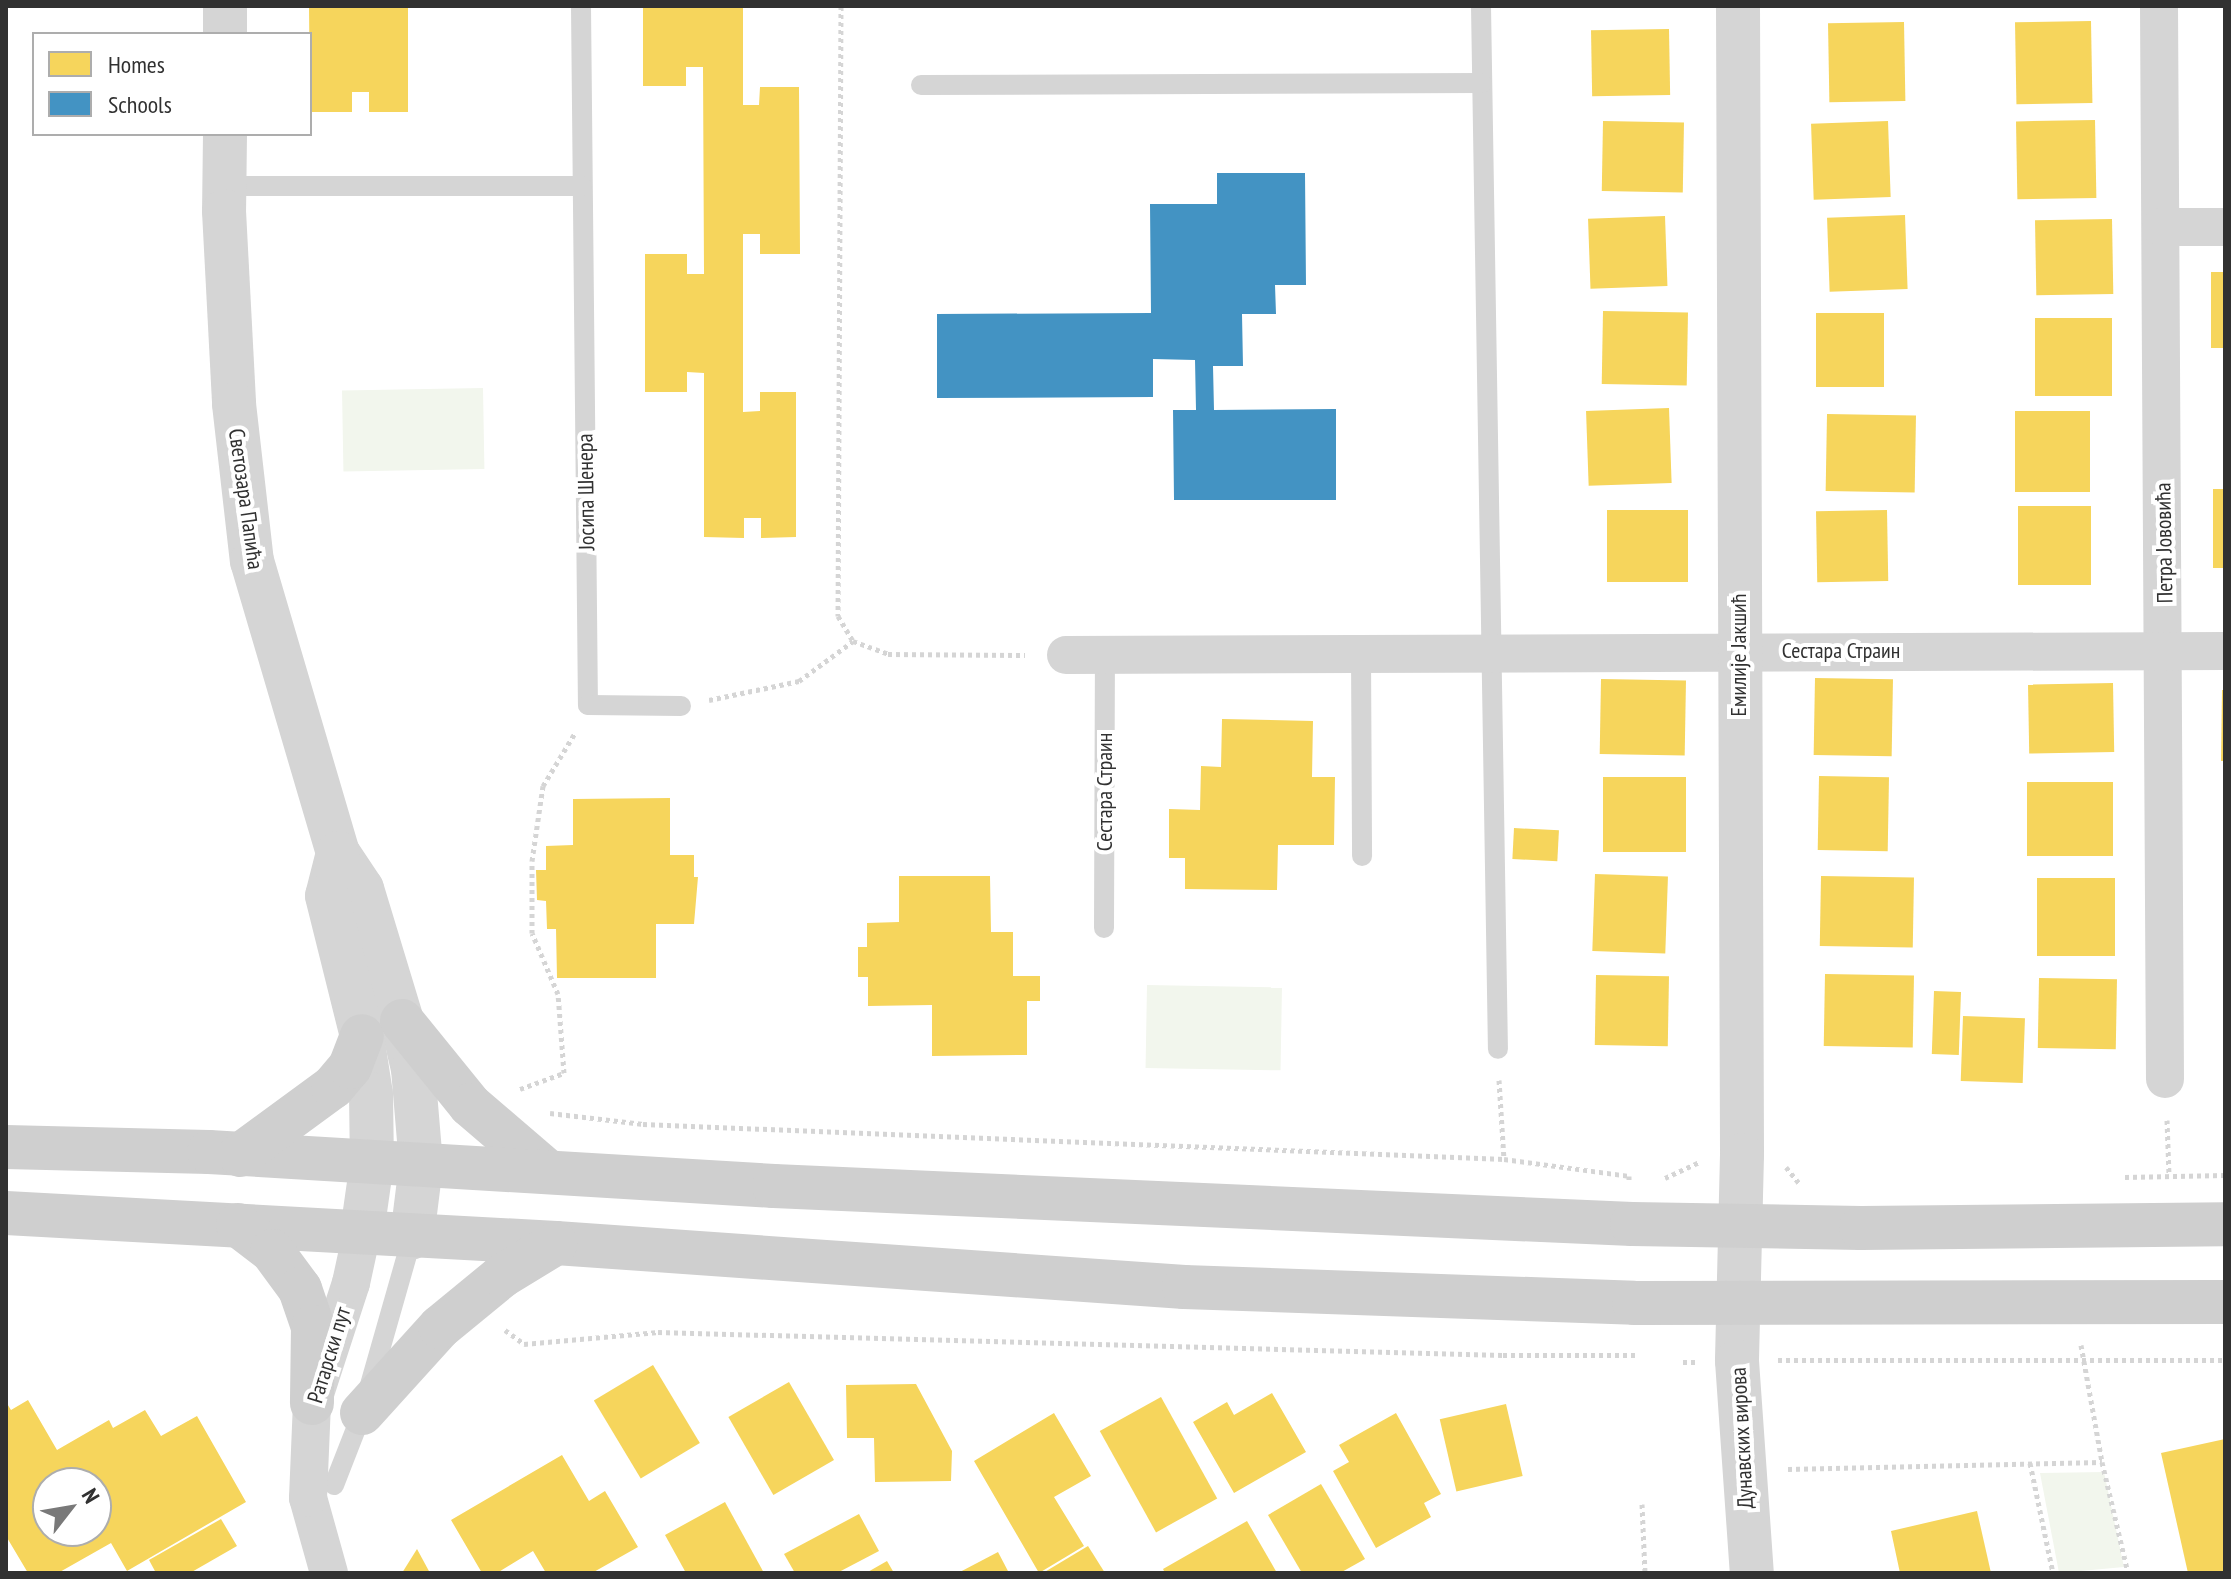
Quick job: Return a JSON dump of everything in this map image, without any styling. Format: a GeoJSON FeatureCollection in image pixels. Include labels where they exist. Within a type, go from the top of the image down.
{"type":"FeatureCollection","features":[{"type":"Feature","properties":{"kind":"main road"},"geometry":{"type":"LineString","coordinates":[[240,1155],[333,1087],[382,1028],[547,1171]]}},
{"type":"Feature","properties":{"kind":"main road"},"geometry":{"type":"LineString","coordinates":[[6,1147],[240,1155],[774,1186],[1632,1224],[2225,1224]]}},
{"type":"Feature","properties":{"kind":"main road"},"geometry":{"type":"LineString","coordinates":[[6,1213],[556,1243],[1184,1287],[1738,1304],[2225,1302]]}},
{"type":"Feature","properties":{"kind":"main road"},"geometry":{"type":"LineString","coordinates":[[238,1225],[272,1251],[300,1289],[313,1327],[312,1403]]}},
{"type":"Feature","properties":{"kind":"main road"},"geometry":{"type":"LineString","coordinates":[[362,1413],[415,1351],[468,1302],[530,1257],[556,1243]]}},
{"type":"Feature","properties":{"kind":"street"},"geometry":{"type":"LineString","coordinates":[[225,6],[225,32]]}},
{"type":"Feature","properties":{"kind":"street","name":"Емилије Јакшић"},"geometry":{"type":"LineString","coordinates":[[1738,6],[1738,1304]]}},
{"type":"Feature","properties":{"kind":"street","name":"Петра Јововића"},"geometry":{"type":"LineString","coordinates":[[2159,6],[2165,1079]]}},
{"type":"Feature","properties":{"kind":"street","name":"Светозара Папића"},"geometry":{"type":"LineString","coordinates":[[225,136],[224,186],[234,404],[247,534],[263,606],[338,853],[327,896],[382,1028],[413,1069],[421,1165],[412,1237]]}},
{"type":"Feature","properties":{"kind":"street"},"geometry":{"type":"LineString","coordinates":[[2161,227],[2225,227]]}},
{"type":"Feature","properties":{"kind":"street","name":"Сестара Страин"},"geometry":{"type":"LineString","coordinates":[[1066,655],[2225,651]]}},
{"type":"Feature","properties":{"kind":"street","name":"Светозара Папића"},"geometry":{"type":"LineString","coordinates":[[362,1232],[372,1162],[371,1094],[382,1028]]}},
{"type":"Feature","properties":{"kind":"street","name":"Ратарски пут"},"geometry":{"type":"LineString","coordinates":[[329,1573],[308,1498],[312,1403],[351,1283],[362,1232]]}},
{"type":"Feature","properties":{"kind":"street","name":"Дунавских вирова"},"geometry":{"type":"LineString","coordinates":[[1738,1304],[1743,1470],[1752,1573]]}},
{"type":"Feature","properties":{"kind":"lane","name":"Јосипа Шенера"},"geometry":{"type":"LineString","coordinates":[[581,6],[588,705]]}},
{"type":"Feature","properties":{"kind":"lane"},"geometry":{"type":"LineString","coordinates":[[1481,6],[1498,1049]]}},
{"type":"Feature","properties":{"kind":"lane"},"geometry":{"type":"LineString","coordinates":[[921,85],[1482,83]]}},
{"type":"Feature","properties":{"kind":"lane"},"geometry":{"type":"LineString","coordinates":[[224,186],[582,186]]}},
{"type":"Feature","properties":{"kind":"lane"},"geometry":{"type":"LineString","coordinates":[[1361,653],[1362,856]]}},
{"type":"Feature","properties":{"kind":"lane","name":"Сестара Страин"},"geometry":{"type":"LineString","coordinates":[[1104,928],[1105,656]]}},
{"type":"Feature","properties":{"kind":"lane"},"geometry":{"type":"LineString","coordinates":[[588,705],[681,706]]}},
{"type":"Feature","properties":{"kind":"lane"},"geometry":{"type":"LineString","coordinates":[[334,1485],[362,1413],[412,1237]]}},
{"type":"Feature","properties":{"kind":"path"},"geometry":{"type":"LineString","coordinates":[[841,6],[838,616],[853,641],[888,654],[1066,655]]}},
{"type":"Feature","properties":{"kind":"path"},"geometry":{"type":"LineString","coordinates":[[681,706],[799,681],[853,641]]}},
{"type":"Feature","properties":{"kind":"path"},"geometry":{"type":"LineString","coordinates":[[470,1105],[564,1073],[558,994],[532,933],[532,861],[543,786],[588,705]]}},
{"type":"Feature","properties":{"kind":"path"},"geometry":{"type":"LineString","coordinates":[[1498,1049],[1504,1159]]}},
{"type":"Feature","properties":{"kind":"path"},"geometry":{"type":"LineString","coordinates":[[2165,1079],[2169,1175]]}},
{"type":"Feature","properties":{"kind":"path"},"geometry":{"type":"LineString","coordinates":[[542,1111],[643,1124],[1504,1159],[1629,1176],[1632,1224]]}},
{"type":"Feature","properties":{"kind":"path"},"geometry":{"type":"LineString","coordinates":[[468,1302],[524,1344],[658,1332],[1503,1355],[1639,1355]]}},
{"type":"Feature","properties":{"kind":"path"},"geometry":{"type":"LineString","coordinates":[[2073,1304],[2102,1462],[2128,1573]]}},
{"type":"Feature","properties":{"kind":"path"},"geometry":{"type":"LineString","coordinates":[[1813,1359],[2225,1360]]}},
{"type":"Feature","properties":{"kind":"path"},"geometry":{"type":"LineString","coordinates":[[1743,1470],[2102,1462]]}},
{"type":"Feature","properties":{"kind":"path"},"geometry":{"type":"LineString","coordinates":[[2030,1463],[2053,1573]]}},
{"type":"Feature","properties":{"kind":"path"},"geometry":{"type":"LineString","coordinates":[[1642,1504],[1645,1573]]}},
{"type":"Feature","properties":{"kind":"shaded area"},"geometry":{"type":"Polygon","coordinates":[[[483,388],[484,469],[343,471],[342,390],[483,388]]]}},
{"type":"Feature","properties":{"kind":"shaded area"},"geometry":{"type":"Polygon","coordinates":[[[1147,985],[1282,987],[1281,1070],[1146,1068],[1147,985]]]}},
{"type":"Feature","properties":{"kind":"shaded area"},"geometry":{"type":"Polygon","coordinates":[[[2104,1472],[2124,1567],[2059,1573],[2040,1473],[2104,1472]]]}},
{"type":"Feature","properties":{"kind":"building: Homes"},"geometry":{"type":"Polygon","coordinates":[[[309,6],[408,6],[408,112],[369,112],[369,92],[352,92],[352,112],[312,112],[312,32],[309,32],[309,6]]]}},
{"type":"Feature","properties":{"kind":"building: Homes"},"geometry":{"type":"Polygon","coordinates":[[[643,6],[743,6],[743,105],[759,105],[760,87],[799,87],[800,254],[760,254],[760,234],[743,234],[743,412],[760,411],[760,392],[796,392],[796,537],[761,538],[761,518],[744,518],[744,538],[704,537],[704,373],[687,372],[687,392],[645,392],[645,254],[687,254],[687,274],[704,274],[703,67],[686,67],[686,86],[643,86],[643,6]]]}},
{"type":"Feature","properties":{"kind":"building: Homes"},"geometry":{"type":"Polygon","coordinates":[[[2091,21],[2092,103],[2016,104],[2015,22],[2091,21]]]}},
{"type":"Feature","properties":{"kind":"building: Homes"},"geometry":{"type":"Polygon","coordinates":[[[1904,22],[1905,101],[1829,102],[1828,23],[1904,22]]]}},
{"type":"Feature","properties":{"kind":"building: Homes"},"geometry":{"type":"Polygon","coordinates":[[[1669,29],[1670,95],[1592,96],[1591,30],[1669,29]]]}},
{"type":"Feature","properties":{"kind":"building: Homes"},"geometry":{"type":"Polygon","coordinates":[[[2095,120],[2096,198],[2017,199],[2016,121],[2095,120]]]}},
{"type":"Feature","properties":{"kind":"building: Homes"},"geometry":{"type":"Polygon","coordinates":[[[1603,121],[1684,122],[1683,192],[1602,191],[1603,121]]]}},
{"type":"Feature","properties":{"kind":"building: Homes"},"geometry":{"type":"Polygon","coordinates":[[[1888,121],[1891,197],[1814,200],[1811,124],[1888,121]]]}},
{"type":"Feature","properties":{"kind":"building: Homes"},"geometry":{"type":"Polygon","coordinates":[[[1905,215],[1908,289],[1830,292],[1827,218],[1905,215]]]}},
{"type":"Feature","properties":{"kind":"building: Homes"},"geometry":{"type":"Polygon","coordinates":[[[1665,216],[1667,286],[1590,289],[1588,219],[1665,216]]]}},
{"type":"Feature","properties":{"kind":"building: Homes"},"geometry":{"type":"Polygon","coordinates":[[[2112,219],[2113,294],[2036,295],[2035,220],[2112,219]]]}},
{"type":"Feature","properties":{"kind":"building: Homes"},"geometry":{"type":"Polygon","coordinates":[[[2211,272],[2225,272],[2225,348],[2211,348],[2211,272]]]}},
{"type":"Feature","properties":{"kind":"building: Homes"},"geometry":{"type":"Polygon","coordinates":[[[1603,311],[1688,312],[1687,385],[1602,384],[1603,311]]]}},
{"type":"Feature","properties":{"kind":"building: Homes"},"geometry":{"type":"Polygon","coordinates":[[[1816,313],[1884,313],[1884,387],[1816,387],[1816,313]]]}},
{"type":"Feature","properties":{"kind":"building: Homes"},"geometry":{"type":"Polygon","coordinates":[[[2035,318],[2112,318],[2112,396],[2035,396],[2035,318]]]}},
{"type":"Feature","properties":{"kind":"building: Homes"},"geometry":{"type":"Polygon","coordinates":[[[1669,408],[1672,483],[1589,486],[1586,411],[1669,408]]]}},
{"type":"Feature","properties":{"kind":"building: Homes"},"geometry":{"type":"Polygon","coordinates":[[[2015,411],[2090,411],[2090,492],[2015,492],[2015,411]]]}},
{"type":"Feature","properties":{"kind":"building: Homes"},"geometry":{"type":"Polygon","coordinates":[[[1827,414],[1916,416],[1915,493],[1826,491],[1827,414]]]}},
{"type":"Feature","properties":{"kind":"building: Homes"},"geometry":{"type":"Polygon","coordinates":[[[2213,489],[2225,489],[2225,568],[2213,568],[2213,489]]]}},
{"type":"Feature","properties":{"kind":"building: Homes"},"geometry":{"type":"Polygon","coordinates":[[[2018,506],[2091,506],[2091,585],[2018,585],[2018,506]]]}},
{"type":"Feature","properties":{"kind":"building: Homes"},"geometry":{"type":"Polygon","coordinates":[[[1607,510],[1688,510],[1688,582],[1607,582],[1607,510]]]}},
{"type":"Feature","properties":{"kind":"building: Homes"},"geometry":{"type":"Polygon","coordinates":[[[1887,510],[1888,581],[1817,582],[1816,511],[1887,510]]]}},
{"type":"Feature","properties":{"kind":"building: Homes"},"geometry":{"type":"Polygon","coordinates":[[[1815,678],[1893,679],[1892,756],[1814,755],[1815,678]]]}},
{"type":"Feature","properties":{"kind":"building: Homes"},"geometry":{"type":"Polygon","coordinates":[[[1601,679],[1686,680],[1685,755],[1600,754],[1601,679]]]}},
{"type":"Feature","properties":{"kind":"building: Homes"},"geometry":{"type":"Polygon","coordinates":[[[2113,683],[2114,752],[2029,753],[2028,684],[2113,683]]]}},
{"type":"Feature","properties":{"kind":"building: Homes"},"geometry":{"type":"Polygon","coordinates":[[[2222,690],[2225,690],[2225,761],[2221,761],[2222,690]]]}},
{"type":"Feature","properties":{"kind":"building: Homes"},"geometry":{"type":"Polygon","coordinates":[[[1222,719],[1313,721],[1312,777],[1335,777],[1334,845],[1278,845],[1277,890],[1185,889],[1185,858],[1169,858],[1169,809],[1200,810],[1201,766],[1221,767],[1222,719]]]}},
{"type":"Feature","properties":{"kind":"building: Homes"},"geometry":{"type":"Polygon","coordinates":[[[1819,776],[1889,777],[1888,851],[1818,850],[1819,776]]]}},
{"type":"Feature","properties":{"kind":"building: Homes"},"geometry":{"type":"Polygon","coordinates":[[[1603,777],[1686,777],[1686,852],[1603,852],[1603,777]]]}},
{"type":"Feature","properties":{"kind":"building: Homes"},"geometry":{"type":"Polygon","coordinates":[[[2027,782],[2113,782],[2113,856],[2027,856],[2027,782]]]}},
{"type":"Feature","properties":{"kind":"building: Homes"},"geometry":{"type":"Polygon","coordinates":[[[670,798],[670,855],[694,855],[694,877],[698,877],[694,924],[656,924],[656,978],[557,978],[556,929],[547,929],[546,901],[537,900],[536,870],[546,870],[546,846],[573,845],[573,799],[670,798]]]}},
{"type":"Feature","properties":{"kind":"building: Homes"},"geometry":{"type":"Polygon","coordinates":[[[1514,828],[1559,830],[1557,861],[1512,859],[1514,828]]]}},
{"type":"Feature","properties":{"kind":"building: Homes"},"geometry":{"type":"Polygon","coordinates":[[[1595,874],[1668,877],[1665,954],[1592,951],[1595,874]]]}},
{"type":"Feature","properties":{"kind":"building: Homes"},"geometry":{"type":"Polygon","coordinates":[[[899,876],[990,876],[991,932],[1013,932],[1013,976],[1040,976],[1040,1001],[1027,1001],[1027,1055],[932,1056],[932,1005],[868,1006],[868,977],[858,977],[858,947],[867,947],[867,923],[899,922],[899,876]]]}},
{"type":"Feature","properties":{"kind":"building: Homes"},"geometry":{"type":"Polygon","coordinates":[[[1821,876],[1914,878],[1913,948],[1820,946],[1821,876]]]}},
{"type":"Feature","properties":{"kind":"building: Homes"},"geometry":{"type":"Polygon","coordinates":[[[2037,878],[2115,878],[2115,956],[2037,956],[2037,878]]]}},
{"type":"Feature","properties":{"kind":"building: Homes"},"geometry":{"type":"Polygon","coordinates":[[[1825,974],[1914,976],[1913,1048],[1824,1046],[1825,974]]]}},
{"type":"Feature","properties":{"kind":"building: Homes"},"geometry":{"type":"Polygon","coordinates":[[[1596,975],[1669,976],[1668,1046],[1595,1045],[1596,975]]]}},
{"type":"Feature","properties":{"kind":"building: Homes"},"geometry":{"type":"Polygon","coordinates":[[[2039,978],[2117,979],[2116,1049],[2038,1048],[2039,978]]]}},
{"type":"Feature","properties":{"kind":"building: Homes"},"geometry":{"type":"Polygon","coordinates":[[[1934,991],[1961,992],[1959,1055],[1932,1054],[1934,991]]]}},
{"type":"Feature","properties":{"kind":"building: Homes"},"geometry":{"type":"Polygon","coordinates":[[[1963,1016],[2025,1018],[2023,1083],[1961,1081],[1963,1016]]]}},
{"type":"Feature","properties":{"kind":"building: Homes"},"geometry":{"type":"Polygon","coordinates":[[[653,1365],[700,1443],[641,1479],[594,1401],[653,1365]]]}},
{"type":"Feature","properties":{"kind":"building: Homes"},"geometry":{"type":"Polygon","coordinates":[[[789,1382],[834,1460],[773,1495],[728,1417],[789,1382]]]}},
{"type":"Feature","properties":{"kind":"building: Homes"},"geometry":{"type":"Polygon","coordinates":[[[916,1384],[952,1451],[951,1481],[875,1482],[874,1438],[847,1438],[846,1385],[916,1384]]]}},
{"type":"Feature","properties":{"kind":"building: Homes"},"geometry":{"type":"Polygon","coordinates":[[[1272,1393],[1306,1452],[1234,1493],[1193,1422],[1227,1402],[1234,1415],[1272,1393]]]}},
{"type":"Feature","properties":{"kind":"building: Homes"},"geometry":{"type":"Polygon","coordinates":[[[1161,1397],[1217,1498],[1156,1532],[1100,1431],[1161,1397]]]}},
{"type":"Feature","properties":{"kind":"building: Homes"},"geometry":{"type":"Polygon","coordinates":[[[28,1400],[57,1450],[109,1420],[113,1428],[145,1410],[161,1436],[197,1416],[246,1502],[127,1571],[112,1545],[112,1467],[32,1467],[32,1547],[104,1547],[58,1573],[28,1573],[6,1536],[6,1402],[11,1410],[28,1400]]]}},
{"type":"Feature","properties":{"kind":"building: Homes"},"geometry":{"type":"Polygon","coordinates":[[[1506,1404],[1523,1476],[1456,1491],[1440,1419],[1506,1404]]]}},
{"type":"Feature","properties":{"kind":"building: Homes"},"geometry":{"type":"Polygon","coordinates":[[[1054,1413],[1091,1476],[1054,1497],[1084,1546],[1039,1573],[974,1461],[1054,1413]]]}},
{"type":"Feature","properties":{"kind":"building: Homes"},"geometry":{"type":"Polygon","coordinates":[[[1396,1413],[1441,1494],[1424,1503],[1431,1517],[1376,1548],[1333,1471],[1349,1462],[1339,1445],[1396,1413]]]}},
{"type":"Feature","properties":{"kind":"building: Homes"},"geometry":{"type":"Polygon","coordinates":[[[2225,1439],[2225,1573],[2188,1573],[2161,1453],[2225,1439]]]}},
{"type":"Feature","properties":{"kind":"building: Homes"},"geometry":{"type":"Polygon","coordinates":[[[562,1455],[589,1501],[605,1491],[638,1547],[592,1573],[546,1573],[533,1551],[497,1573],[482,1573],[451,1520],[562,1455]]]}},
{"type":"Feature","properties":{"kind":"building: Homes"},"geometry":{"type":"Polygon","coordinates":[[[1321,1484],[1365,1559],[1340,1573],[1302,1573],[1268,1515],[1321,1484]]]}},
{"type":"Feature","properties":{"kind":"building: Homes"},"geometry":{"type":"Polygon","coordinates":[[[725,1502],[764,1573],[686,1573],[665,1535],[725,1502]]]}},
{"type":"Feature","properties":{"kind":"building: Homes"},"geometry":{"type":"Polygon","coordinates":[[[1977,1511],[1991,1573],[1900,1573],[1891,1531],[1977,1511]]]}},
{"type":"Feature","properties":{"kind":"building: Homes"},"geometry":{"type":"Polygon","coordinates":[[[859,1514],[879,1551],[837,1573],[795,1573],[784,1554],[859,1514]]]}},
{"type":"Feature","properties":{"kind":"building: Homes"},"geometry":{"type":"Polygon","coordinates":[[[221,1519],[237,1546],[190,1573],[156,1573],[149,1560],[221,1519]]]}},
{"type":"Feature","properties":{"kind":"building: Homes"},"geometry":{"type":"Polygon","coordinates":[[[1247,1521],[1277,1573],[1165,1573],[1163,1569],[1247,1521]]]}},
{"type":"Feature","properties":{"kind":"building: Homes"},"geometry":{"type":"Polygon","coordinates":[[[1088,1546],[1105,1573],[1043,1573],[1088,1546]]]}},
{"type":"Feature","properties":{"kind":"building: Homes"},"geometry":{"type":"Polygon","coordinates":[[[417,1549],[430,1573],[402,1573],[417,1549]]]}},
{"type":"Feature","properties":{"kind":"building: Homes"},"geometry":{"type":"Polygon","coordinates":[[[998,1552],[1009,1573],[958,1573],[998,1552]]]}},
{"type":"Feature","properties":{"kind":"building: Homes"},"geometry":{"type":"Polygon","coordinates":[[[887,1561],[894,1573],[866,1573],[887,1561]]]}},
{"type":"Feature","properties":{"kind":"building: Schools"},"geometry":{"type":"Polygon","coordinates":[[[1217,173],[1305,173],[1306,285],[1275,285],[1276,314],[1242,314],[1243,366],[1213,366],[1214,410],[1336,409],[1336,500],[1174,500],[1173,410],[1196,410],[1195,360],[1153,359],[1153,397],[937,398],[937,314],[1151,313],[1150,204],[1217,204],[1217,173]]]}}]}
